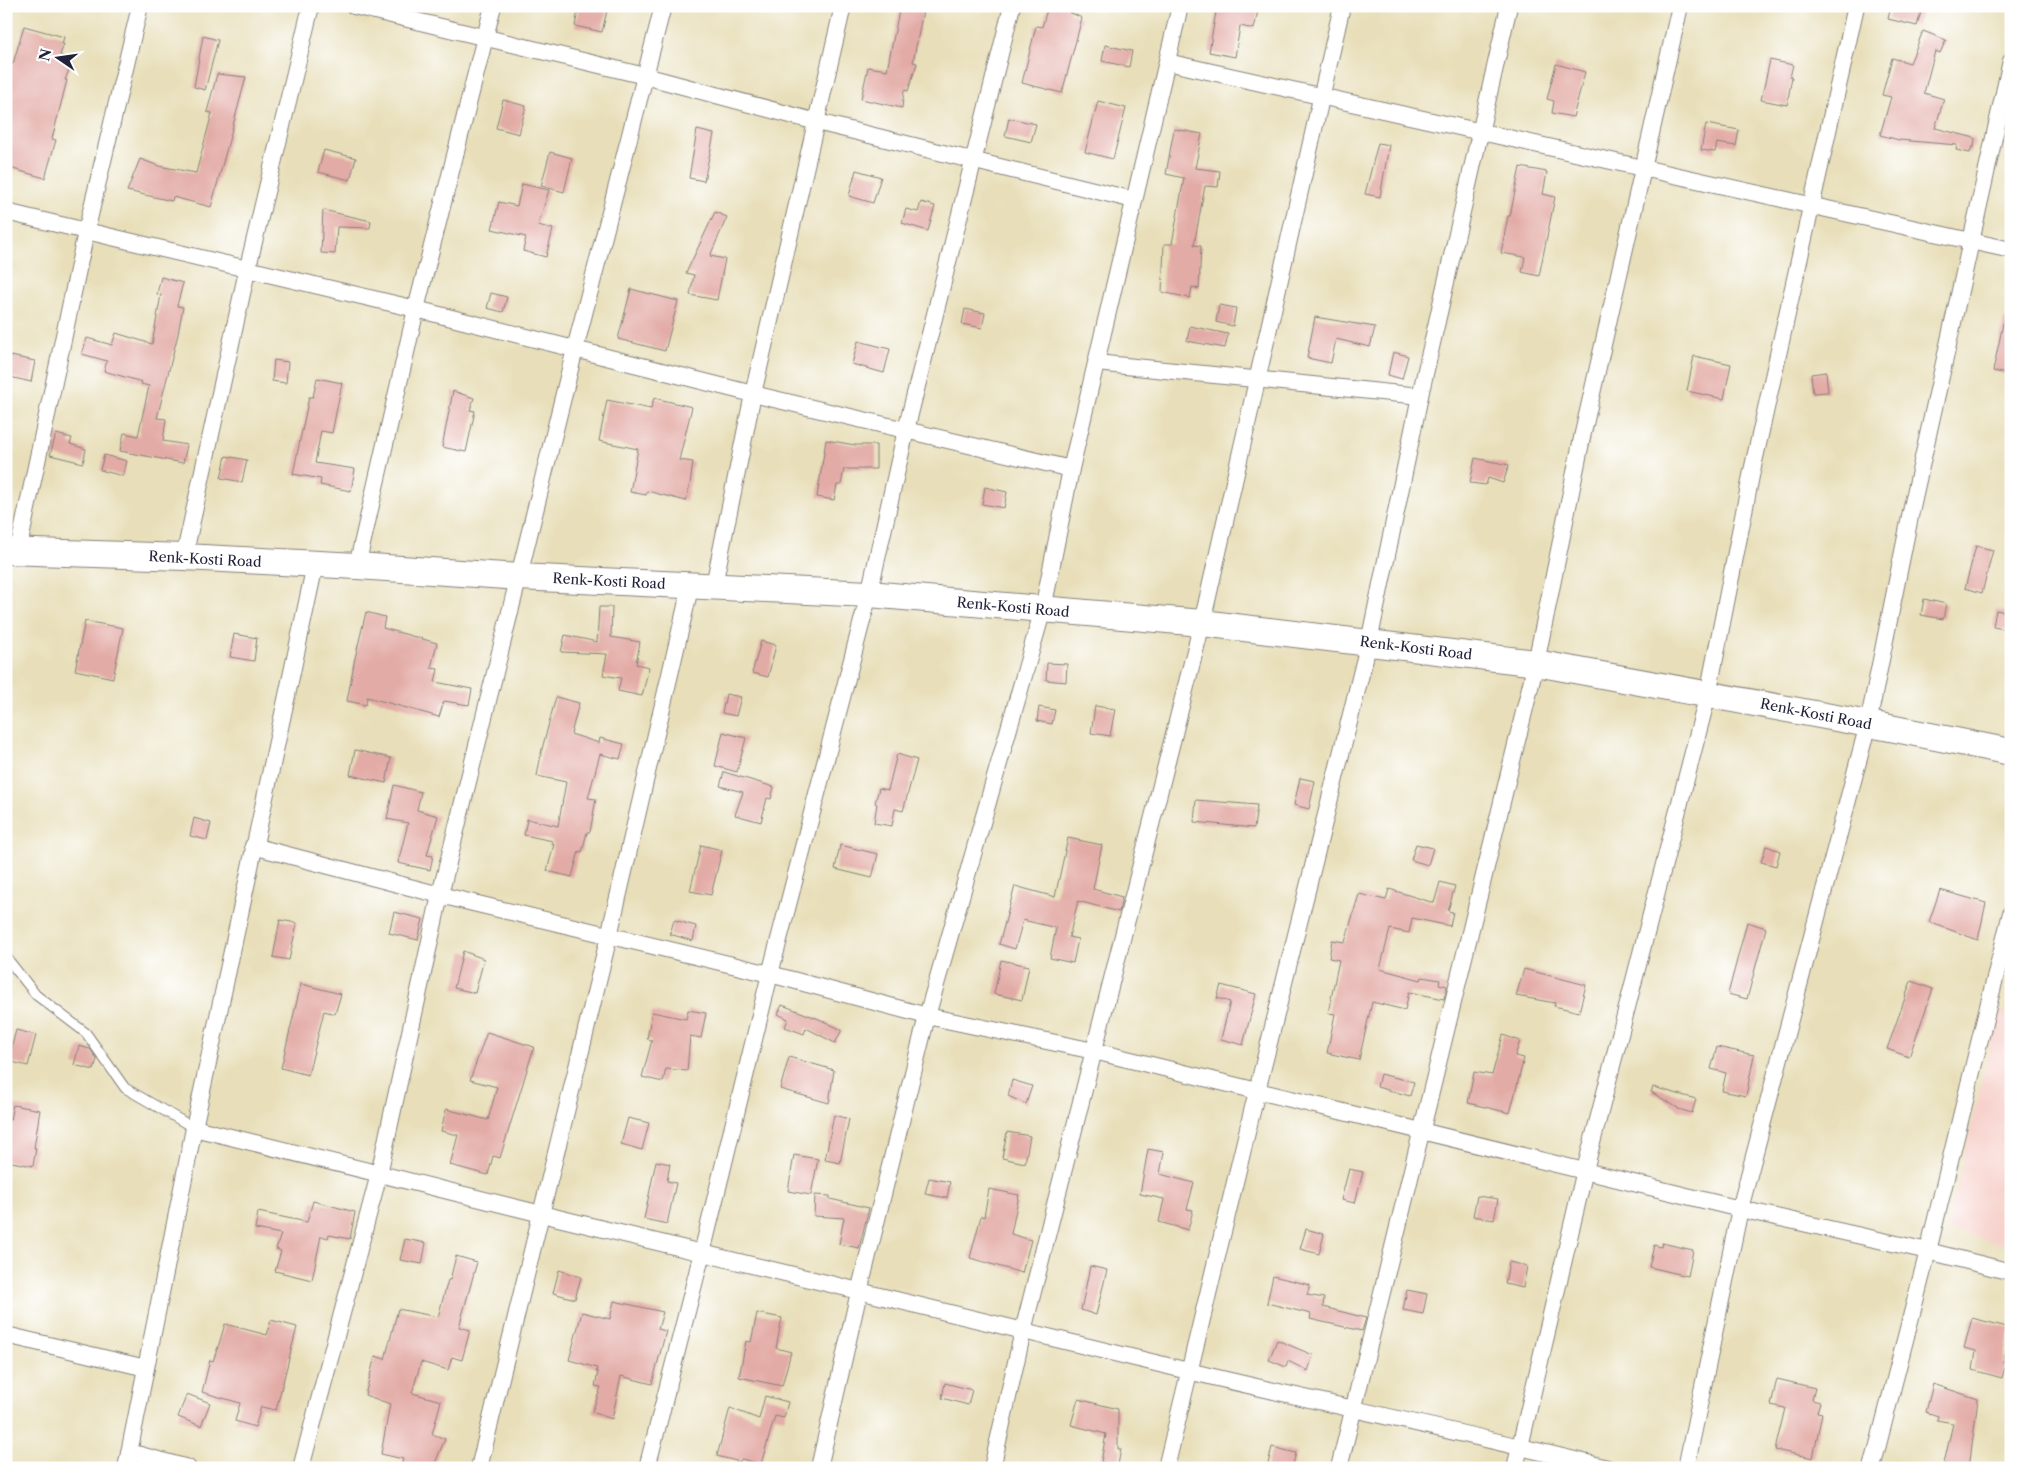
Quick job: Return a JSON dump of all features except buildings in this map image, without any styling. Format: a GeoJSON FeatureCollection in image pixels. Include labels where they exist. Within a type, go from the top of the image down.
{"type":"FeatureCollection","features":[{"type":"Feature","properties":{"kind":"main road","name":"Renk-Kosti Road"},"geometry":{"type":"LineString","coordinates":[[12,550],[184,557],[519,577],[870,594],[1202,623],[1536,663],[2011,752]]}},
{"type":"Feature","properties":{"kind":"street"},"geometry":{"type":"LineString","coordinates":[[12,550],[140,6]]}},
{"type":"Feature","properties":{"kind":"street"},"geometry":{"type":"LineString","coordinates":[[184,557],[248,270],[311,6]]}},
{"type":"Feature","properties":{"kind":"street"},"geometry":{"type":"LineString","coordinates":[[354,6],[645,76],[817,122],[1134,200]]}},
{"type":"Feature","properties":{"kind":"street"},"geometry":{"type":"LineString","coordinates":[[357,566],[416,309],[493,6]]}},
{"type":"Feature","properties":{"kind":"street"},"geometry":{"type":"LineString","coordinates":[[301,1468],[379,1174],[440,895],[575,349],[663,6]]}},
{"type":"Feature","properties":{"kind":"street"},"geometry":{"type":"LineString","coordinates":[[479,1468],[609,936],[753,394],[844,6]]}},
{"type":"Feature","properties":{"kind":"street"},"geometry":{"type":"LineString","coordinates":[[647,1468],[770,974],[870,594],[906,430],[1012,6]]}},
{"type":"Feature","properties":{"kind":"street"},"geometry":{"type":"LineString","coordinates":[[819,1468],[859,1292],[928,1016],[1043,610],[1071,469],[1180,6]]}},
{"type":"Feature","properties":{"kind":"street"},"geometry":{"type":"LineString","coordinates":[[992,1468],[1023,1331],[1202,623],[1342,6]]}},
{"type":"Feature","properties":{"kind":"street"},"geometry":{"type":"LineString","coordinates":[[1166,1468],[1257,1091],[1369,642],[1420,396],[1508,6]]}},
{"type":"Feature","properties":{"kind":"street"},"geometry":{"type":"LineString","coordinates":[[1339,1468],[1536,663],[1583,433],[1680,6]]}},
{"type":"Feature","properties":{"kind":"street"},"geometry":{"type":"LineString","coordinates":[[1515,1468],[1585,1170],[1708,694],[1752,471],[1856,6]]}},
{"type":"Feature","properties":{"kind":"street"},"geometry":{"type":"LineString","coordinates":[[1686,1468],[1740,1209],[1868,724],[1912,507],[2011,61]]}},
{"type":"Feature","properties":{"kind":"street"},"geometry":{"type":"LineString","coordinates":[[1167,62],[2011,250]]}},
{"type":"Feature","properties":{"kind":"street"},"geometry":{"type":"LineString","coordinates":[[6,212],[416,309],[753,394],[1071,469]]}},
{"type":"Feature","properties":{"kind":"street"},"geometry":{"type":"LineString","coordinates":[[1096,363],[1420,396]]}},
{"type":"Feature","properties":{"kind":"street"},"geometry":{"type":"LineString","coordinates":[[188,1468],[128,1460],[194,1128],[253,846],[315,565]]}},
{"type":"Feature","properties":{"kind":"street"},"geometry":{"type":"LineString","coordinates":[[253,846],[440,895],[770,974],[928,1016],[1094,1051],[1740,1209],[1928,1251],[2011,1272]]}},
{"type":"Feature","properties":{"kind":"street"},"geometry":{"type":"LineString","coordinates":[[1872,1468],[1928,1251],[2011,913]]}},
{"type":"Feature","properties":{"kind":"street"},"geometry":{"type":"LineString","coordinates":[[194,1128],[859,1292],[1353,1410],[1520,1446],[1607,1468]]}},
{"type":"Feature","properties":{"kind":"street"},"geometry":{"type":"LineString","coordinates":[[6,1335],[146,1368]]}},
{"type":"Feature","properties":{"kind":"lane"},"geometry":{"type":"LineString","coordinates":[[6,957],[36,995],[86,1033],[125,1088],[194,1128]]}},
{"type":"Feature","properties":{"kind":"shaded area"},"geometry":{"type":"Polygon","coordinates":[[[1998,1010],[2011,1014],[2011,1246],[1947,1230],[1998,1010]]]}}]}
